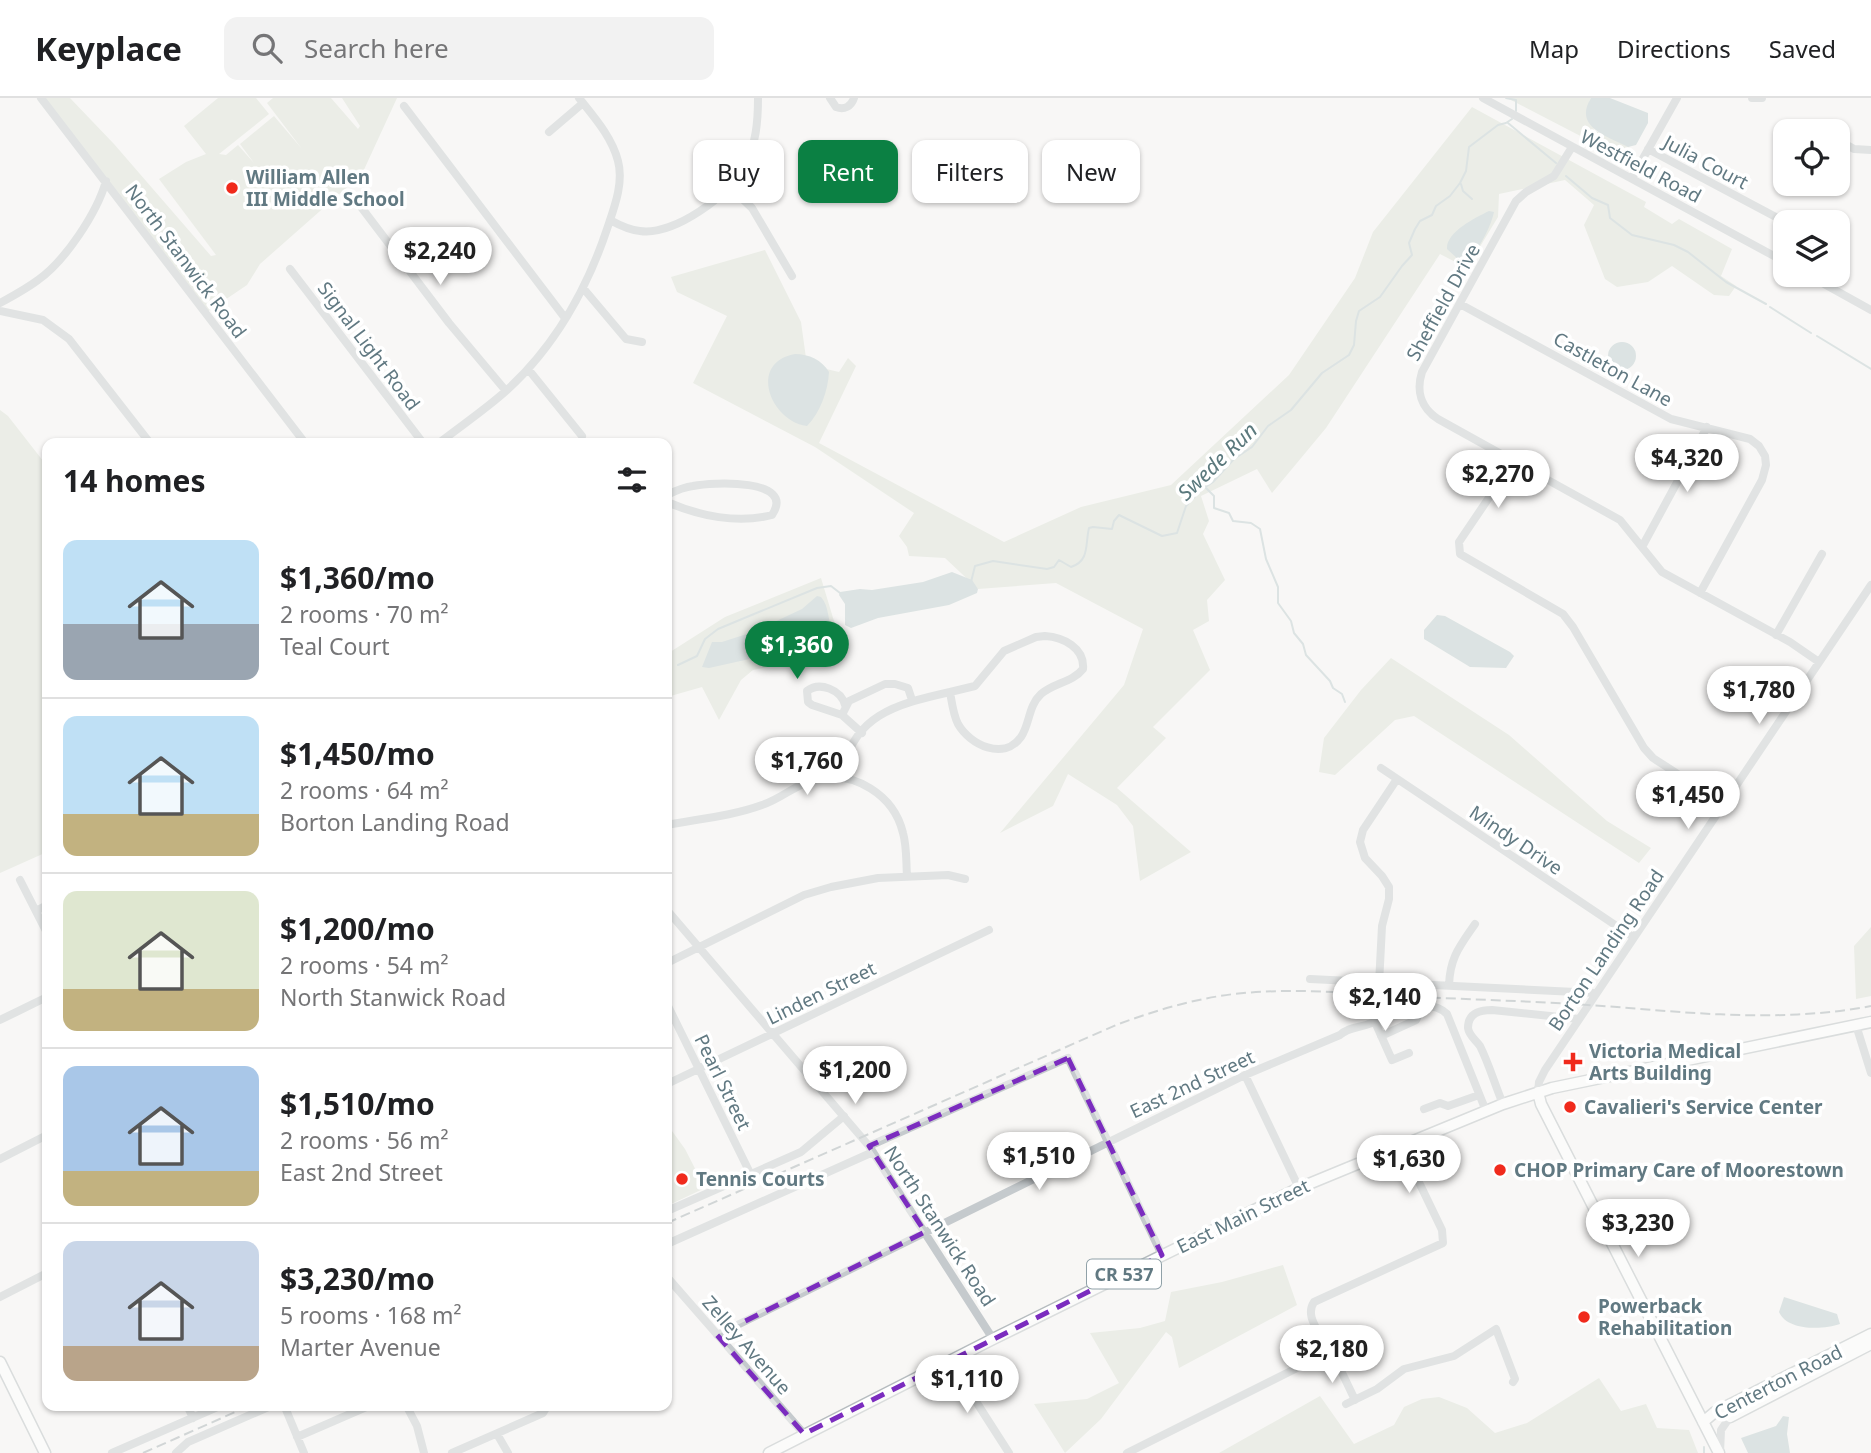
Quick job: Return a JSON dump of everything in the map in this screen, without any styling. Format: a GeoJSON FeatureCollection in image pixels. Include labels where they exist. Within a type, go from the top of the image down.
{"type":"FeatureCollection","features":[{"type":"Feature","properties":{"kind":"main road","name":"CR 537"},"geometry":{"type":"LineString","coordinates":[[1538,1092],[1871,1022]]}},
{"type":"Feature","properties":{"kind":"main road","name":"East Main Street"},"geometry":{"type":"LineString","coordinates":[[769,1453],[1300,1188],[1538,1092]]}},
{"type":"Feature","properties":{"kind":"main road"},"geometry":{"type":"LineString","coordinates":[[1538,1092],[1541,1104],[1719,1453]]}},
{"type":"Feature","properties":{"kind":"main road","name":"Centerton Road"},"geometry":{"type":"LineString","coordinates":[[1703,1422],[1715,1412],[1871,1334]]}},
{"type":"Feature","properties":{"kind":"main road","name":"Centerton Road"},"geometry":{"type":"LineString","coordinates":[[1730,1417],[1871,1344]]}},
{"type":"Feature","properties":{"kind":"main road"},"geometry":{"type":"LineString","coordinates":[[0,1363],[46,1453]]}},
{"type":"Feature","properties":{"kind":"street","name":"North Stanwick Road"},"geometry":{"type":"LineString","coordinates":[[41,98],[301,438]]}},
{"type":"Feature","properties":{"kind":"street"},"geometry":{"type":"LineString","coordinates":[[754,140],[758,121],[758,98]]}},
{"type":"Feature","properties":{"kind":"street"},"geometry":{"type":"LineString","coordinates":[[830,98],[836,107],[843,108],[850,105],[854,98]]}},
{"type":"Feature","properties":{"kind":"street","name":"Westfield Road"},"geometry":{"type":"LineString","coordinates":[[1483,98],[1773,255]]}},
{"type":"Feature","properties":{"kind":"street"},"geometry":{"type":"LineString","coordinates":[[1632,178],[1677,98]]}},
{"type":"Feature","properties":{"kind":"street"},"geometry":{"type":"LineString","coordinates":[[1752,98],[1762,98]]}},
{"type":"Feature","properties":{"kind":"street"},"geometry":{"type":"LineString","coordinates":[[445,438],[506,391],[528,369],[565,318],[597,260],[619,186],[618,162],[607,136],[581,100],[549,132]]}},
{"type":"Feature","properties":{"kind":"street"},"geometry":{"type":"LineString","coordinates":[[404,106],[565,318]]}},
{"type":"Feature","properties":{"kind":"street","name":"Sheffield Drive"},"geometry":{"type":"LineString","coordinates":[[1572,147],[1552,178],[1518,198],[1422,372],[1419,385],[1421,397],[1433,416],[1619,520],[1658,570],[1776,635],[1819,662]]}},
{"type":"Feature","properties":{"kind":"street"},"geometry":{"type":"LineString","coordinates":[[1850,147],[1871,150]]}},
{"type":"Feature","properties":{"kind":"street","name":"Julia Court"},"geometry":{"type":"LineString","coordinates":[[1648,149],[1773,216]]}},
{"type":"Feature","properties":{"kind":"street"},"geometry":{"type":"LineString","coordinates":[[0,303],[40,279],[74,241],[101,199],[106,181]]}},
{"type":"Feature","properties":{"kind":"street"},"geometry":{"type":"LineString","coordinates":[[355,200],[463,341],[506,391]]}},
{"type":"Feature","properties":{"kind":"street"},"geometry":{"type":"LineString","coordinates":[[610,220],[622,227],[640,231],[666,227],[703,210],[711,203]]}},
{"type":"Feature","properties":{"kind":"street"},"geometry":{"type":"LineString","coordinates":[[747,203],[792,276]]}},
{"type":"Feature","properties":{"kind":"street","name":"Signal Light Road"},"geometry":{"type":"LineString","coordinates":[[290,269],[419,438]]}},
{"type":"Feature","properties":{"kind":"street"},"geometry":{"type":"LineString","coordinates":[[1830,287],[1871,310]]}},
{"type":"Feature","properties":{"kind":"street"},"geometry":{"type":"LineString","coordinates":[[583,288],[626,339],[642,342]]}},
{"type":"Feature","properties":{"kind":"street"},"geometry":{"type":"LineString","coordinates":[[16,294],[16,304],[23,314]]}},
{"type":"Feature","properties":{"kind":"street","name":"Castleton Lane"},"geometry":{"type":"LineString","coordinates":[[1460,304],[1671,419],[1750,439],[1762,449],[1766,465],[1760,484],[1700,593]]}},
{"type":"Feature","properties":{"kind":"street"},"geometry":{"type":"LineString","coordinates":[[0,311],[43,320],[69,339],[146,438]]}},
{"type":"Feature","properties":{"kind":"street"},"geometry":{"type":"LineString","coordinates":[[528,369],[582,436]]}},
{"type":"Feature","properties":{"kind":"street"},"geometry":{"type":"LineString","coordinates":[[1642,547],[1707,427]]}},
{"type":"Feature","properties":{"kind":"street"},"geometry":{"type":"LineString","coordinates":[[1513,462],[1459,542],[1458,550],[1464,558],[1532,594],[1563,614],[1644,748],[1653,758],[1724,804]]}},
{"type":"Feature","properties":{"kind":"street"},"geometry":{"type":"LineString","coordinates":[[672,493],[696,485],[742,484],[760,486],[773,496],[777,503],[772,515],[753,520],[737,520],[672,503]]}},
{"type":"Feature","properties":{"kind":"street"},"geometry":{"type":"LineString","coordinates":[[1776,635],[1822,554]]}},
{"type":"Feature","properties":{"kind":"street","name":"Borton Landing Road"},"geometry":{"type":"LineString","coordinates":[[1538,1092],[1545,1070],[1596,992],[1871,585]]}},
{"type":"Feature","properties":{"kind":"street"},"geometry":{"type":"LineString","coordinates":[[842,778],[844,760],[862,733],[883,712],[912,701],[975,686],[1004,651],[1035,637],[1054,636],[1081,655],[1084,662],[1079,674],[1051,686],[1039,695],[1028,713],[1019,739],[1012,746],[1003,749],[987,747],[964,732],[955,716],[950,692]]}},
{"type":"Feature","properties":{"kind":"street"},"geometry":{"type":"LineString","coordinates":[[842,715],[849,701],[890,683],[908,688],[912,701]]}},
{"type":"Feature","properties":{"kind":"street"},"geometry":{"type":"LineString","coordinates":[[845,705],[842,696],[835,690],[816,686],[807,691],[808,702],[842,715],[862,733]]}},
{"type":"Feature","properties":{"kind":"street","name":"Mindy Drive"},"geometry":{"type":"LineString","coordinates":[[1381,768],[1633,937]]}},
{"type":"Feature","properties":{"kind":"street"},"geometry":{"type":"LineString","coordinates":[[672,824],[759,807],[800,784],[817,779],[842,778],[865,785],[890,805],[899,819],[904,835],[907,876]]}},
{"type":"Feature","properties":{"kind":"street"},"geometry":{"type":"LineString","coordinates":[[1379,984],[1382,926],[1389,899],[1389,887],[1365,858],[1360,842],[1363,830],[1397,779]]}},
{"type":"Feature","properties":{"kind":"street"},"geometry":{"type":"LineString","coordinates":[[672,961],[804,895],[859,880],[948,875],[965,879]]}},
{"type":"Feature","properties":{"kind":"street"},"geometry":{"type":"LineString","coordinates":[[20,880],[42,923]]}},
{"type":"Feature","properties":{"kind":"street"},"geometry":{"type":"LineString","coordinates":[[36,911],[42,908]]}},
{"type":"Feature","properties":{"kind":"street","name":"North Stanwick Road"},"geometry":{"type":"LineString","coordinates":[[672,915],[871,1149],[993,1339]]}},
{"type":"Feature","properties":{"kind":"street"},"geometry":{"type":"LineString","coordinates":[[1449,985],[1450,965],[1454,955],[1475,923]]}},
{"type":"Feature","properties":{"kind":"street","name":"Linden Street"},"geometry":{"type":"LineString","coordinates":[[672,1082],[989,930]]}},
{"type":"Feature","properties":{"kind":"street"},"geometry":{"type":"LineString","coordinates":[[1310,979],[1596,992]]}},
{"type":"Feature","properties":{"kind":"street"},"geometry":{"type":"LineString","coordinates":[[0,1020],[42,999]]}},
{"type":"Feature","properties":{"kind":"street"},"geometry":{"type":"LineString","coordinates":[[1381,1036],[1416,1020],[1422,1007],[1439,1009],[1447,1014],[1486,1111]]}},
{"type":"Feature","properties":{"kind":"street","name":"East 2nd Street"},"geometry":{"type":"LineString","coordinates":[[717,1335],[1245,1075],[1340,1035],[1345,1030],[1409,1008],[1422,1007]]}},
{"type":"Feature","properties":{"kind":"street"},"geometry":{"type":"LineString","coordinates":[[1503,1104],[1479,1045],[1469,1032],[1468,1025],[1473,1016],[1479,1011],[1492,1010],[1579,1019]]}},
{"type":"Feature","properties":{"kind":"street","name":"Pearl Street"},"geometry":{"type":"LineString","coordinates":[[672,1014],[751,1175]]}},
{"type":"Feature","properties":{"kind":"street"},"geometry":{"type":"LineString","coordinates":[[1375,1021],[1392,1060],[1409,1053]]}},
{"type":"Feature","properties":{"kind":"street"},"geometry":{"type":"LineString","coordinates":[[1856,1025],[1871,1073]]}},
{"type":"Feature","properties":{"kind":"street"},"geometry":{"type":"LineString","coordinates":[[672,1242],[1068,1058],[1162,1255]]}},
{"type":"Feature","properties":{"kind":"street"},"geometry":{"type":"LineString","coordinates":[[1245,1075],[1300,1188]]}},
{"type":"Feature","properties":{"kind":"street"},"geometry":{"type":"LineString","coordinates":[[1424,1109],[1440,1103],[1448,1106],[1479,1095]]}},
{"type":"Feature","properties":{"kind":"street"},"geometry":{"type":"LineString","coordinates":[[672,1209],[801,1152],[844,1116]]}},
{"type":"Feature","properties":{"kind":"street"},"geometry":{"type":"LineString","coordinates":[[0,1159],[42,1138]]}},
{"type":"Feature","properties":{"kind":"street"},"geometry":{"type":"LineString","coordinates":[[1322,1353],[1324,1342],[1311,1317],[1311,1305],[1318,1299],[1443,1243],[1442,1230],[1401,1145]]}},
{"type":"Feature","properties":{"kind":"street"},"geometry":{"type":"LineString","coordinates":[[0,1297],[42,1276]]}},
{"type":"Feature","properties":{"kind":"street","name":"Zelley Avenue"},"geometry":{"type":"LineString","coordinates":[[672,1283],[804,1434]]}},
{"type":"Feature","properties":{"kind":"street"},"geometry":{"type":"LineString","coordinates":[[1127,1453],[1322,1353],[1335,1358],[1351,1402],[1377,1389],[1404,1369],[1454,1356],[1496,1329],[1515,1379],[1513,1382]]}},
{"type":"Feature","properties":{"kind":"street"},"geometry":{"type":"LineString","coordinates":[[950,1361],[1004,1452]]}},
{"type":"Feature","properties":{"kind":"street"},"geometry":{"type":"LineString","coordinates":[[190,1411],[193,1418]]}},
{"type":"Feature","properties":{"kind":"street"},"geometry":{"type":"LineString","coordinates":[[112,1453],[209,1411]]}},
{"type":"Feature","properties":{"kind":"street"},"geometry":{"type":"LineString","coordinates":[[176,1453],[188,1442],[260,1411]]}},
{"type":"Feature","properties":{"kind":"street"},"geometry":{"type":"LineString","coordinates":[[287,1411],[304,1453]]}},
{"type":"Feature","properties":{"kind":"street"},"geometry":{"type":"LineString","coordinates":[[298,1437],[357,1411]]}},
{"type":"Feature","properties":{"kind":"street"},"geometry":{"type":"LineString","coordinates":[[409,1411],[424,1453]]}},
{"type":"Feature","properties":{"kind":"street"},"geometry":{"type":"LineString","coordinates":[[452,1453],[539,1415],[543,1411]]}},
{"type":"Feature","properties":{"kind":"street"},"geometry":{"type":"LineString","coordinates":[[1719,1453],[1722,1429],[1730,1417]]}},
{"type":"Feature","properties":{"kind":"street","name":"Centerton Road"},"geometry":{"type":"LineString","coordinates":[[1703,1422],[1716,1422],[1730,1417]]}},
{"type":"Feature","properties":{"kind":"street"},"geometry":{"type":"LineString","coordinates":[[497,1434],[508,1453]]}},
{"type":"Feature","properties":{"kind":"highlighted area"},"geometry":{"type":"Polygon","coordinates":[[[1068,1058],[1162,1255],[804,1434],[717,1335],[925,1232],[869,1146],[1068,1058]]]}},
{"type":"Feature","properties":{"kind":"shaded area","name":"William Allen III Middle School"},"geometry":{"type":"Polygon","coordinates":[[[42,98],[70,98],[114,144],[211,256],[216,255],[159,179],[186,162],[206,154],[184,126],[218,98],[256,98],[269,114],[219,154],[226,155],[238,145],[254,163],[240,144],[274,116],[302,149],[267,103],[273,98],[331,98],[358,129],[360,126],[342,98],[397,98],[362,174],[260,264],[247,285],[207,312],[42,98]]]}},
{"type":"Feature","properties":{"kind":"shaded area"},"geometry":{"type":"Polygon","coordinates":[[[1507,98],[1591,98],[1589,102],[1594,130],[1630,147],[1621,157],[1507,98]]]}},
{"type":"Feature","properties":{"kind":"shaded area"},"geometry":{"type":"Polygon","coordinates":[[[1591,98],[1610,98],[1648,113],[1648,123],[1636,145],[1628,147],[1602,134],[1589,123],[1586,116],[1591,98]]]}},
{"type":"Feature","properties":{"kind":"shaded area"},"geometry":{"type":"Polygon","coordinates":[[[1472,107],[1646,202],[1644,207],[1672,224],[1679,219],[1732,249],[1721,276],[1736,286],[1729,296],[1714,295],[1672,266],[1648,282],[1617,287],[1605,279],[1584,225],[1594,205],[1565,180],[1499,194],[1498,217],[1467,268],[1440,254],[1326,428],[1272,493],[1257,469],[1201,496],[1209,521],[1203,534],[1225,580],[1207,600],[1209,621],[1193,630],[1210,670],[1153,727],[1166,738],[1117,788],[1191,852],[1140,881],[1133,826],[1117,805],[1068,774],[1053,806],[1000,833],[1124,685],[1143,629],[1056,583],[978,589],[945,558],[909,556],[907,547],[899,536],[914,513],[815,447],[693,383],[727,316],[677,292],[671,277],[765,250],[801,322],[806,358],[822,368],[839,372],[848,358],[856,366],[819,443],[1004,542],[1081,507],[1171,485],[1289,375],[1355,278],[1373,232],[1472,107]]]}},
{"type":"Feature","properties":{"kind":"shaded area"},"geometry":{"type":"Polygon","coordinates":[[[1489,211],[1494,212],[1480,245],[1467,262],[1459,260],[1447,249],[1451,237],[1462,226],[1489,211]]]}},
{"type":"Feature","properties":{"kind":"shaded area"},"geometry":{"type":"Polygon","coordinates":[[[1622,342],[1632,346],[1636,356],[1632,366],[1622,370],[1612,366],[1608,356],[1612,346],[1622,342]]]}},
{"type":"Feature","properties":{"kind":"shaded area"},"geometry":{"type":"Polygon","coordinates":[[[795,354],[815,358],[829,372],[823,401],[807,426],[794,422],[783,414],[775,404],[768,380],[772,368],[780,360],[795,354]]]}},
{"type":"Feature","properties":{"kind":"shaded area"},"geometry":{"type":"Polygon","coordinates":[[[0,410],[8,416],[42,460],[42,854],[0,873],[0,410]]]}},
{"type":"Feature","properties":{"kind":"shaded area"},"geometry":{"type":"Polygon","coordinates":[[[952,572],[972,580],[978,589],[977,593],[949,605],[878,618],[851,628],[845,625],[845,604],[840,592],[923,582],[952,572]]]}},
{"type":"Feature","properties":{"kind":"shaded area"},"geometry":{"type":"Polygon","coordinates":[[[821,578],[840,641],[835,653],[753,670],[741,680],[719,720],[702,687],[672,696],[672,651],[725,617],[821,578]]]}},
{"type":"Feature","properties":{"kind":"shaded area"},"geometry":{"type":"Polygon","coordinates":[[[817,596],[821,597],[826,605],[834,633],[832,638],[812,636],[754,658],[709,668],[702,667],[712,642],[722,642],[753,632],[802,609],[817,596]]]}},
{"type":"Feature","properties":{"kind":"shaded area"},"geometry":{"type":"Polygon","coordinates":[[[1437,615],[1445,616],[1514,656],[1506,668],[1470,667],[1424,639],[1424,630],[1437,615]]]}},
{"type":"Feature","properties":{"kind":"shaded area"},"geometry":{"type":"Polygon","coordinates":[[[1391,658],[1509,735],[1607,821],[1651,848],[1639,863],[1414,716],[1395,720],[1335,775],[1319,772],[1324,738],[1361,690],[1391,658]]]}},
{"type":"Feature","properties":{"kind":"shaded area"},"geometry":{"type":"Polygon","coordinates":[[[1871,927],[1871,996],[1856,999],[1854,946],[1871,927]]]}},
{"type":"Feature","properties":{"kind":"shaded area"},"geometry":{"type":"Polygon","coordinates":[[[672,1131],[685,1149],[705,1188],[672,1204],[672,1131]]]}},
{"type":"Feature","properties":{"kind":"shaded area"},"geometry":{"type":"Polygon","coordinates":[[[1283,1265],[1297,1305],[1179,1368],[1172,1337],[1166,1332],[1101,1419],[1065,1453],[1034,1404],[1087,1399],[1119,1383],[1090,1333],[1140,1328],[1165,1321],[1171,1292],[1222,1282],[1283,1265]]]}},
{"type":"Feature","properties":{"kind":"shaded area"},"geometry":{"type":"Polygon","coordinates":[[[1784,1297],[1837,1314],[1840,1324],[1815,1328],[1790,1323],[1779,1312],[1784,1297]]]}},
{"type":"Feature","properties":{"kind":"shaded area"},"geometry":{"type":"Polygon","coordinates":[[[1599,1378],[1621,1411],[1646,1404],[1657,1428],[1689,1430],[1698,1453],[1219,1453],[1320,1396],[1354,1444],[1394,1425],[1404,1407],[1422,1399],[1439,1397],[1467,1408],[1495,1433],[1527,1423],[1599,1378]]]}},
{"type":"Feature","properties":{"kind":"shaded area"},"geometry":{"type":"Polygon","coordinates":[[[1783,1416],[1789,1417],[1787,1434],[1790,1453],[1748,1453],[1741,1438],[1776,1426],[1783,1416]]]}},
{"type":"Feature","properties":{"kind":"waterway","name":"Swede Run"},"geometry":{"type":"LineString","coordinates":[[1506,98],[1516,100],[1516,111]]}},
{"type":"Feature","properties":{"kind":"waterway","name":"Swede Run"},"geometry":{"type":"LineString","coordinates":[[971,582],[975,566],[993,561],[1047,569],[1054,567],[1059,560],[1071,567],[1084,556],[1089,528],[1112,529],[1119,515],[1162,536],[1177,533],[1186,506],[1201,490],[1213,482],[1234,459],[1252,447],[1268,426],[1291,410],[1322,373],[1349,355],[1354,345],[1359,311],[1380,297],[1412,255],[1409,243],[1415,229],[1420,221],[1432,215],[1436,206],[1450,196],[1460,183],[1466,171],[1469,147],[1498,125],[1512,119]]}},
{"type":"Feature","properties":{"kind":"waterway"},"geometry":{"type":"LineString","coordinates":[[1508,123],[1556,163]]}},
{"type":"Feature","properties":{"kind":"waterway"},"geometry":{"type":"LineString","coordinates":[[1566,176],[1592,198],[1608,205],[1610,218],[1632,235],[1674,245],[1688,252],[1726,282],[1766,304]]}},
{"type":"Feature","properties":{"kind":"waterway"},"geometry":{"type":"LineString","coordinates":[[1461,184],[1463,191],[1472,199]]}},
{"type":"Feature","properties":{"kind":"waterway"},"geometry":{"type":"LineString","coordinates":[[1770,307],[1811,333]]}},
{"type":"Feature","properties":{"kind":"waterway"},"geometry":{"type":"LineString","coordinates":[[1817,336],[1871,369]]}},
{"type":"Feature","properties":{"kind":"waterway"},"geometry":{"type":"LineString","coordinates":[[1206,488],[1214,496],[1214,508],[1229,513],[1233,521],[1251,523],[1260,529],[1266,559],[1278,587],[1278,603],[1291,621],[1306,655],[1330,681],[1333,688],[1342,694],[1345,702]]}},
{"type":"Feature","properties":{"kind":"waterway","name":"Swede Run"},"geometry":{"type":"LineString","coordinates":[[678,665],[697,656],[705,639],[718,629],[817,588],[831,586],[840,593]]}},
{"type":"Feature","properties":{"kind":"waterway"},"geometry":{"type":"LineString","coordinates":[[1704,1447],[1704,1453]]}},
{"type":"Feature","properties":{"kind":"railway"},"geometry":{"type":"LineString","coordinates":[[672,1221],[1116,1025],[1174,1006],[1219,996],[1280,991],[1327,992],[1744,1015],[1808,1014],[1871,1006]]}},
{"type":"Feature","properties":{"kind":"railway"},"geometry":{"type":"LineString","coordinates":[[143,1453],[238,1411]]}},
{"type":"Feature","properties":{"kind":"place","name":"William Allen III Middle School"},"geometry":{"type":"Point","coordinates":[232,188]}},
{"type":"Feature","properties":{"kind":"place","name":"Victoria Medical Arts Building"},"geometry":{"type":"Point","coordinates":[1573,1062]}},
{"type":"Feature","properties":{"kind":"place","name":"Cavalieri's Service Center"},"geometry":{"type":"Point","coordinates":[1570,1107]}},
{"type":"Feature","properties":{"kind":"place","name":"CHOP Primary Care of Moorestown"},"geometry":{"type":"Point","coordinates":[1500,1170]}},
{"type":"Feature","properties":{"kind":"place","name":"Tennis Courts"},"geometry":{"type":"Point","coordinates":[682,1179]}},
{"type":"Feature","properties":{"kind":"place","name":"Powerback Rehabilitation"},"geometry":{"type":"Point","coordinates":[1584,1317]}}]}
